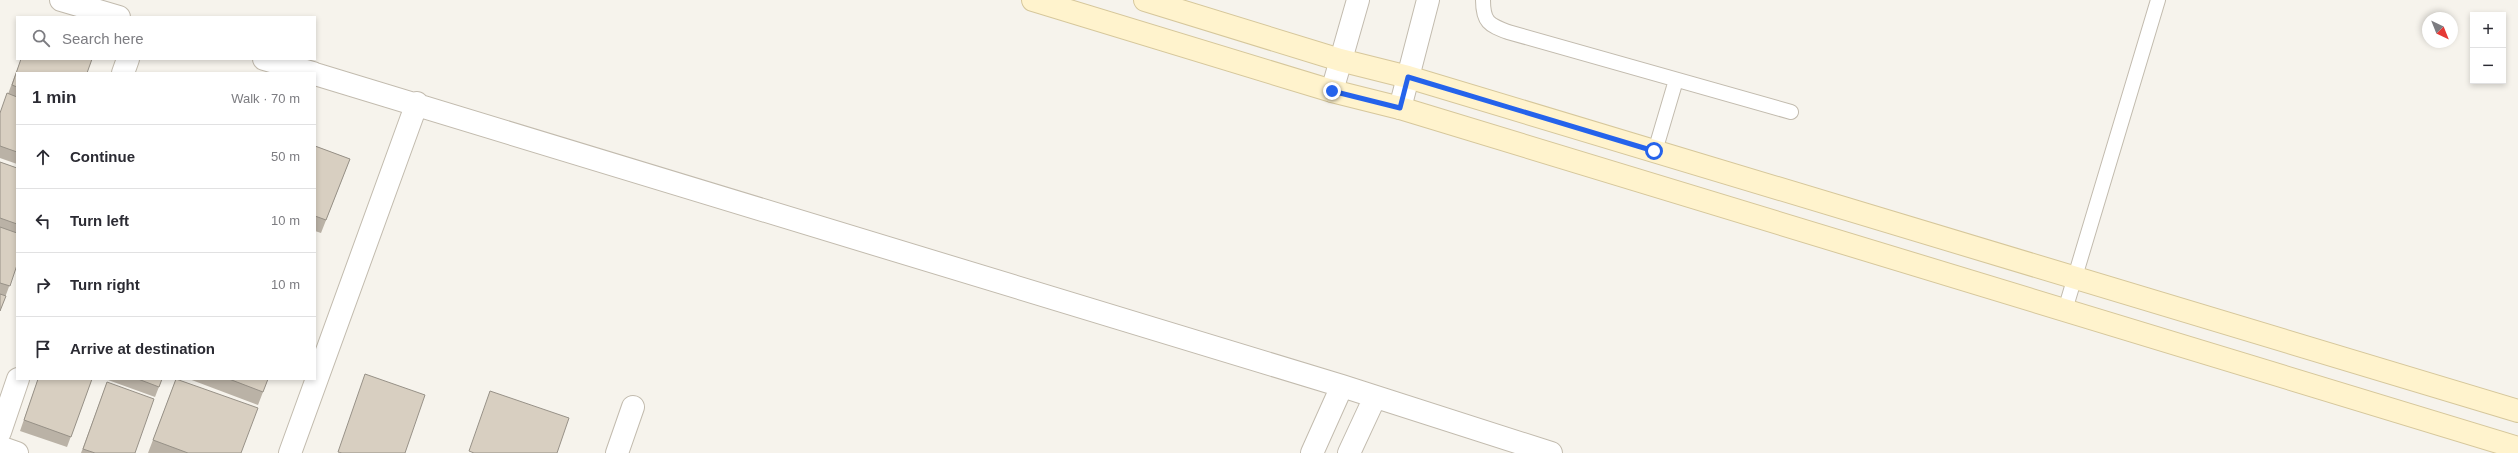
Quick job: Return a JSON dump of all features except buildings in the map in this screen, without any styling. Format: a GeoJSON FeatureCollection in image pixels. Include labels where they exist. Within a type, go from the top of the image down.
{"type":"FeatureCollection","features":[{"type":"Feature","properties":{"kind":"main road"},"geometry":{"type":"LineString","coordinates":[[1033,0],[1332,91],[1400,108],[2518,448]]}},
{"type":"Feature","properties":{"kind":"main road"},"geometry":{"type":"LineString","coordinates":[[1145,0],[1340,60],[1408,77],[2518,410]]}},
{"type":"Feature","properties":{"kind":"street"},"geometry":{"type":"LineString","coordinates":[[61,0],[117,16]]}},
{"type":"Feature","properties":{"kind":"street"},"geometry":{"type":"LineString","coordinates":[[1332,91],[1358,0]]}},
{"type":"Feature","properties":{"kind":"street"},"geometry":{"type":"LineString","coordinates":[[1400,108],[1428,0]]}},
{"type":"Feature","properties":{"kind":"street"},"geometry":{"type":"LineString","coordinates":[[123,72],[128,60]]}},
{"type":"Feature","properties":{"kind":"street"},"geometry":{"type":"LineString","coordinates":[[268,60],[310,72]]}},
{"type":"Feature","properties":{"kind":"street"},"geometry":{"type":"LineString","coordinates":[[316,74],[417,103],[1342,386],[1551,453]]}},
{"type":"Feature","properties":{"kind":"street"},"geometry":{"type":"LineString","coordinates":[[290,453],[417,103]]}},
{"type":"Feature","properties":{"kind":"street"},"geometry":{"type":"LineString","coordinates":[[0,432],[18,380]]}},
{"type":"Feature","properties":{"kind":"street"},"geometry":{"type":"LineString","coordinates":[[1312,453],[1342,386]]}},
{"type":"Feature","properties":{"kind":"street"},"geometry":{"type":"LineString","coordinates":[[1349,453],[1375,397]]}},
{"type":"Feature","properties":{"kind":"street"},"geometry":{"type":"LineString","coordinates":[[617,453],[633,407]]}},
{"type":"Feature","properties":{"kind":"street"},"geometry":{"type":"LineString","coordinates":[[0,447],[17,453]]}},
{"type":"Feature","properties":{"kind":"lane"},"geometry":{"type":"LineString","coordinates":[[1483,0],[1483,14],[1490,25],[1508,32],[1791,112]]}},
{"type":"Feature","properties":{"kind":"lane"},"geometry":{"type":"LineString","coordinates":[[2066,310],[2158,0]]}},
{"type":"Feature","properties":{"kind":"lane"},"geometry":{"type":"LineString","coordinates":[[1654,151],[1676,80]]}},
{"type":"Feature","properties":{"kind":"route"},"geometry":{"type":"LineString","coordinates":[[1332,91],[1400,108],[1408,77],[1654,151]]}}]}
